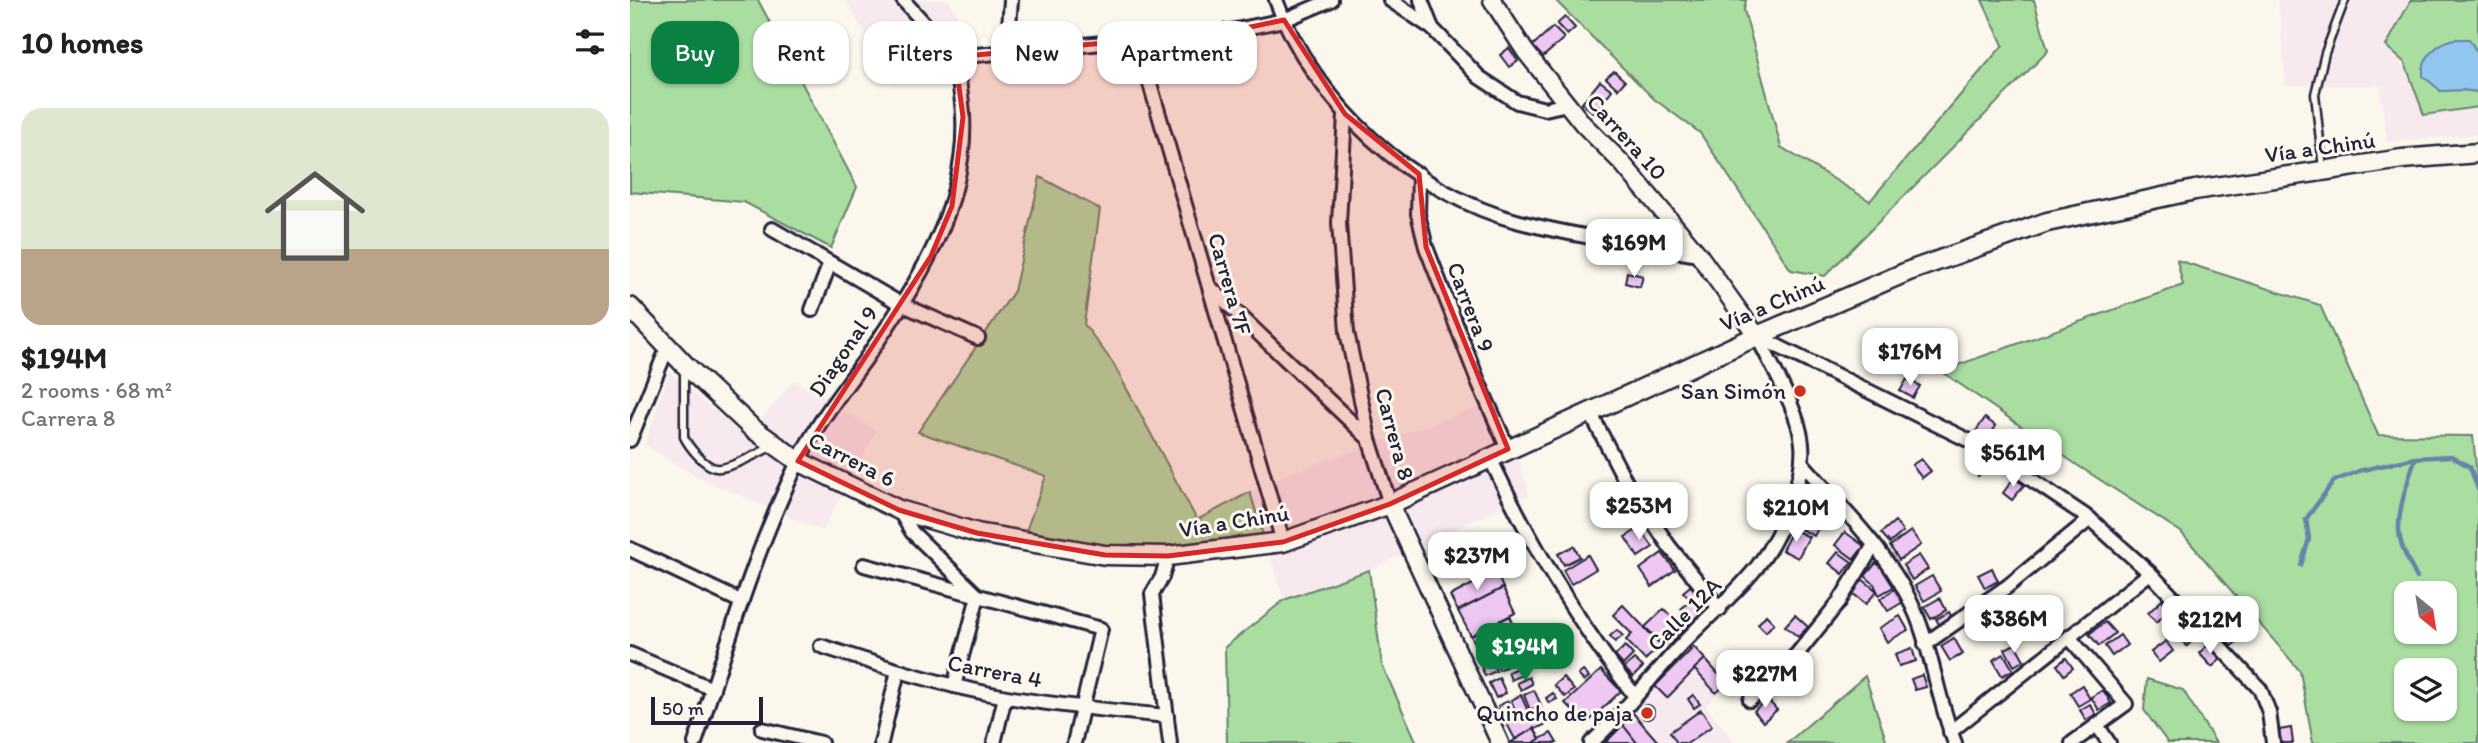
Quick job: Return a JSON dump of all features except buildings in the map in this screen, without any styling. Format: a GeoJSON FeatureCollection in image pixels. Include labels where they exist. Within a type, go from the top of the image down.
{"type":"FeatureCollection","features":[{"type":"Feature","properties":{"kind":"main road","name":"Vía a Chinú"},"geometry":{"type":"LineString","coordinates":[[1105,555],[1168,556],[1283,542],[1390,504],[1757,336],[1909,271],[2047,222],[2195,190],[2402,159],[2478,153]]}},
{"type":"Feature","properties":{"kind":"main road","name":"Carrera 6"},"geometry":{"type":"LineString","coordinates":[[630,307],[684,364],[752,428],[798,461],[899,510],[976,533],[1105,555]]}},
{"type":"Feature","properties":{"kind":"street"},"geometry":{"type":"LineString","coordinates":[[903,0],[922,21]]}},
{"type":"Feature","properties":{"kind":"street"},"geometry":{"type":"LineString","coordinates":[[1009,21],[1011,0]]}},
{"type":"Feature","properties":{"kind":"street"},"geometry":{"type":"LineString","coordinates":[[1276,0],[1311,70],[1345,114],[1379,146],[1465,202],[1518,221],[1699,255]]}},
{"type":"Feature","properties":{"kind":"street"},"geometry":{"type":"LineString","coordinates":[[1257,26],[1284,20],[1331,0]]}},
{"type":"Feature","properties":{"kind":"street"},"geometry":{"type":"LineString","coordinates":[[1390,0],[1432,29],[1479,77],[1517,102],[1545,109],[1567,104]]}},
{"type":"Feature","properties":{"kind":"street"},"geometry":{"type":"LineString","coordinates":[[1421,0],[1432,29]]}},
{"type":"Feature","properties":{"kind":"street","name":"Carrera 10"},"geometry":{"type":"LineString","coordinates":[[1492,0],[1525,51],[1583,124],[1622,163],[1699,255],[1757,336],[1798,425],[1802,463]]}},
{"type":"Feature","properties":{"kind":"street","name":"Diagonal 9"},"geometry":{"type":"LineString","coordinates":[[695,743],[766,530],[798,461],[820,422],[867,356],[931,256],[952,206],[960,170],[963,117],[959,84]]}},
{"type":"Feature","properties":{"kind":"street","name":"Carrera 7F"},"geometry":{"type":"LineString","coordinates":[[1150,84],[1283,542]]}},
{"type":"Feature","properties":{"kind":"street","name":"Carrera 8"},"geometry":{"type":"LineString","coordinates":[[1345,114],[1339,223],[1347,332],[1369,439],[1390,504],[1500,743]]}},
{"type":"Feature","properties":{"kind":"street","name":"Carrera 9"},"geometry":{"type":"LineString","coordinates":[[1419,174],[1418,214],[1426,247],[1507,449]]}},
{"type":"Feature","properties":{"kind":"street"},"geometry":{"type":"LineString","coordinates":[[772,229],[901,304],[978,338]]}},
{"type":"Feature","properties":{"kind":"street"},"geometry":{"type":"LineString","coordinates":[[812,310],[830,263]]}},
{"type":"Feature","properties":{"kind":"street"},"geometry":{"type":"LineString","coordinates":[[1209,286],[1369,439]]}},
{"type":"Feature","properties":{"kind":"street"},"geometry":{"type":"LineString","coordinates":[[1757,336],[1986,449],[2090,519],[2150,573],[2260,689],[2269,712],[2273,743]]}},
{"type":"Feature","properties":{"kind":"street"},"geometry":{"type":"LineString","coordinates":[[630,440],[668,346]]}},
{"type":"Feature","properties":{"kind":"street"},"geometry":{"type":"LineString","coordinates":[[1590,412],[1626,482],[1669,546],[1720,609]]}},
{"type":"Feature","properties":{"kind":"street"},"geometry":{"type":"LineString","coordinates":[[1490,458],[1542,560],[1586,630],[1635,696]]}},
{"type":"Feature","properties":{"kind":"street"},"geometry":{"type":"LineString","coordinates":[[1802,463],[1874,545],[1902,584],[1916,615],[1952,737],[2069,637],[2150,573]]}},
{"type":"Feature","properties":{"kind":"street","name":"Calle 12A"},"geometry":{"type":"LineString","coordinates":[[1591,743],[1684,642],[1754,573],[1771,548],[1784,521],[1802,463]]}},
{"type":"Feature","properties":{"kind":"street"},"geometry":{"type":"LineString","coordinates":[[899,510],[912,532],[978,596]]}},
{"type":"Feature","properties":{"kind":"street"},"geometry":{"type":"LineString","coordinates":[[1925,644],[2008,586],[2090,519]]}},
{"type":"Feature","properties":{"kind":"street"},"geometry":{"type":"LineString","coordinates":[[1750,701],[1797,654],[1839,602],[1874,545]]}},
{"type":"Feature","properties":{"kind":"street"},"geometry":{"type":"LineString","coordinates":[[630,550],[742,602]]}},
{"type":"Feature","properties":{"kind":"street"},"geometry":{"type":"LineString","coordinates":[[1168,556],[1162,577],[1152,593],[1170,743]]}},
{"type":"Feature","properties":{"kind":"street"},"geometry":{"type":"LineString","coordinates":[[864,565],[1101,629],[1073,743]]}},
{"type":"Feature","properties":{"kind":"street"},"geometry":{"type":"LineString","coordinates":[[954,686],[978,596]]}},
{"type":"Feature","properties":{"kind":"street"},"geometry":{"type":"LineString","coordinates":[[2069,637],[2126,705],[2072,743]]}},
{"type":"Feature","properties":{"kind":"street","name":"Carrera 4"},"geometry":{"type":"LineString","coordinates":[[821,646],[898,671],[1005,697],[1167,716]]}},
{"type":"Feature","properties":{"kind":"street"},"geometry":{"type":"LineString","coordinates":[[630,654],[713,689]]}},
{"type":"Feature","properties":{"kind":"street"},"geometry":{"type":"LineString","coordinates":[[881,743],[898,671]]}},
{"type":"Feature","properties":{"kind":"street"},"geometry":{"type":"LineString","coordinates":[[994,743],[1005,697]]}},
{"type":"Feature","properties":{"kind":"street"},"geometry":{"type":"LineString","coordinates":[[2097,725],[2109,743]]}},
{"type":"Feature","properties":{"kind":"street"},"geometry":{"type":"LineString","coordinates":[[762,729],[821,743]]}},
{"type":"Feature","properties":{"kind":"lane"},"geometry":{"type":"LineString","coordinates":[[2323,171],[2315,94],[2325,52],[2345,0]]}},
{"type":"Feature","properties":{"kind":"lane"},"geometry":{"type":"LineString","coordinates":[[684,364],[684,437],[707,463],[714,468],[724,467],[775,445]]}},
{"type":"Feature","properties":{"kind":"highlighted area"},"geometry":{"type":"Polygon","coordinates":[[[1284,20],[1345,114],[1419,174],[1426,247],[1508,449],[1390,504],[1283,542],[1168,556],[1105,555],[977,533],[899,510],[798,461],[931,256],[952,206],[963,117],[955,57],[1231,31],[1284,20]]]}},
{"type":"Feature","properties":{"kind":"shaded area"},"geometry":{"type":"Polygon","coordinates":[[[846,0],[948,0],[960,21],[863,21],[863,29],[846,0]]]}},
{"type":"Feature","properties":{"kind":"shaded area"},"geometry":{"type":"Polygon","coordinates":[[[2278,0],[2411,0],[2387,46],[2405,63],[2424,115],[2478,107],[2478,134],[2387,142],[2380,85],[2286,85],[2278,0]]]}},
{"type":"Feature","properties":{"kind":"shaded area"},"geometry":{"type":"Polygon","coordinates":[[[669,372],[746,438],[794,380],[877,431],[822,531],[694,475],[645,445],[669,372]]]}},
{"type":"Feature","properties":{"kind":"shaded area"},"geometry":{"type":"Polygon","coordinates":[[[1500,400],[1529,494],[1369,570],[1284,600],[1250,492],[1280,476],[1500,400]]]}},
{"type":"Feature","properties":{"kind":"shaded area"},"geometry":{"type":"Polygon","coordinates":[[[1693,645],[1727,684],[1706,706],[1735,743],[1637,743],[1623,725],[1693,645]]]}},
{"type":"Feature","properties":{"kind":"green space"},"geometry":{"type":"Polygon","coordinates":[[[630,0],[758,0],[769,21],[753,21],[753,84],[802,84],[857,187],[831,248],[744,202],[630,192],[630,0]]]}},
{"type":"Feature","properties":{"kind":"green space"},"geometry":{"type":"Polygon","coordinates":[[[1555,0],[1746,0],[1744,10],[1781,147],[1870,201],[2003,45],[1982,0],[2034,0],[2048,51],[1825,276],[1791,270],[1700,133],[1654,99],[1555,0]]]}},
{"type":"Feature","properties":{"kind":"green space"},"geometry":{"type":"Polygon","coordinates":[[[2411,0],[2478,0],[2478,54],[2469,39],[2461,39],[2445,43],[2427,58],[2440,91],[2478,92],[2478,107],[2424,115],[2405,63],[2386,46],[2411,0]]]}},
{"type":"Feature","properties":{"kind":"green space"},"geometry":{"type":"Polygon","coordinates":[[[1040,177],[1100,209],[1084,324],[1113,363],[1197,520],[1250,492],[1264,538],[1164,550],[1100,545],[1026,531],[1046,476],[918,432],[1014,291],[1040,177]]]}},
{"type":"Feature","properties":{"kind":"green space"},"geometry":{"type":"Polygon","coordinates":[[[2177,260],[2320,305],[2378,435],[2473,436],[2478,487],[2478,743],[2313,743],[2300,671],[2181,532],[2077,465],[1941,371],[2183,285],[2177,260]]]}},
{"type":"Feature","properties":{"kind":"green space"},"geometry":{"type":"Polygon","coordinates":[[[1369,570],[1382,665],[1417,743],[1227,743],[1225,647],[1284,600],[1369,570]]]}},
{"type":"Feature","properties":{"kind":"green space"},"geometry":{"type":"Polygon","coordinates":[[[1865,676],[1887,743],[1787,743],[1865,676]]]}},
{"type":"Feature","properties":{"kind":"green space"},"geometry":{"type":"Polygon","coordinates":[[[2147,679],[2183,690],[2216,743],[2168,743],[2144,710],[2147,679]]]}},
{"type":"Feature","properties":{"kind":"water"},"geometry":{"type":"Polygon","coordinates":[[[2454,39],[2469,39],[2478,54],[2478,92],[2441,91],[2423,76],[2427,57],[2431,52],[2454,39]]]}},
{"type":"Feature","properties":{"kind":"waterway"},"geometry":{"type":"LineString","coordinates":[[2301,565],[2309,539],[2306,519],[2334,481],[2359,471],[2415,458],[2451,456],[2470,467],[2478,489]]}},
{"type":"Feature","properties":{"kind":"waterway"},"geometry":{"type":"LineString","coordinates":[[2415,459],[2402,504],[2399,531],[2403,549],[2417,578]]}},
{"type":"Feature","properties":{"kind":"place","name":"San Simón"},"geometry":{"type":"Point","coordinates":[1800,391]}},
{"type":"Feature","properties":{"kind":"place","name":"Quincho de paja"},"geometry":{"type":"Point","coordinates":[1647,713]}}]}
